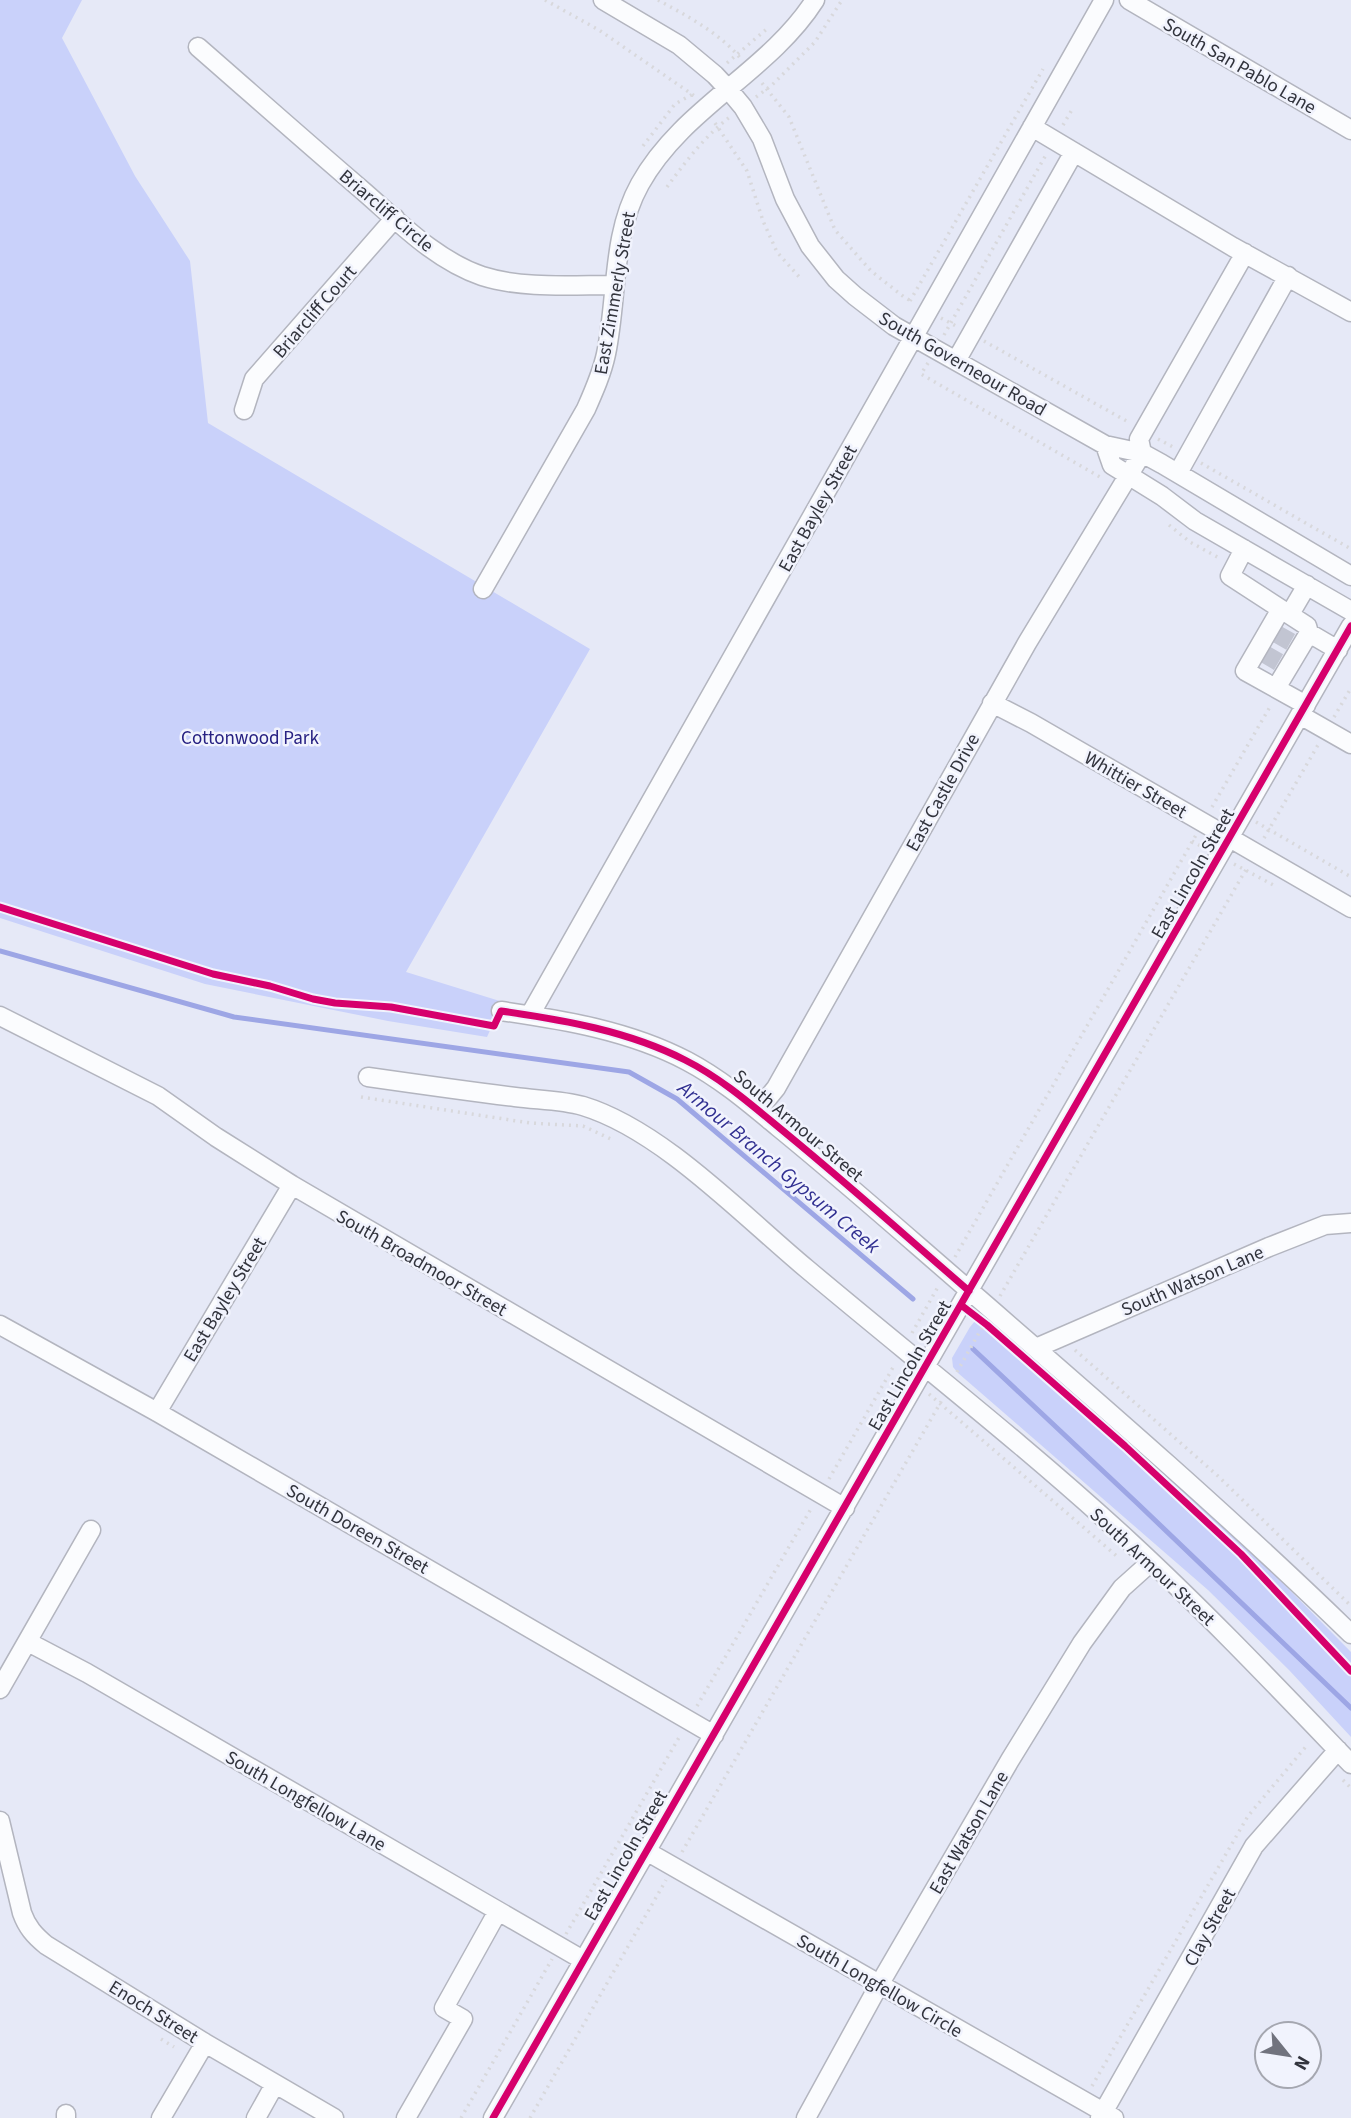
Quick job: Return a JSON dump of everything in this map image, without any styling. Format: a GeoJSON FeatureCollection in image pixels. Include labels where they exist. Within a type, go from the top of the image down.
{"type":"FeatureCollection","features":[{"type":"Feature","properties":{"kind":"street","name":"South Governeour Road"},"geometry":{"type":"LineString","coordinates":[[603,0],[678,45],[728,89],[743,107],[762,139],[785,199],[810,246],[836,279],[855,296],[912,337],[1105,445],[1142,453],[1351,576]]}},
{"type":"Feature","properties":{"kind":"street","name":"East Zimmerly Street"},"geometry":{"type":"LineString","coordinates":[[483,589],[586,409],[597,384],[606,354],[621,235],[630,204],[641,182],[658,156],[685,126],[789,33],[815,0]]}},
{"type":"Feature","properties":{"kind":"street","name":"East Bayley Street"},"geometry":{"type":"LineString","coordinates":[[530,1015],[1104,0]]}},
{"type":"Feature","properties":{"kind":"street","name":"South San Pablo Lane"},"geometry":{"type":"LineString","coordinates":[[1129,0],[1351,130]]}},
{"type":"Feature","properties":{"kind":"street","name":"Briarcliff Circle"},"geometry":{"type":"LineString","coordinates":[[198,47],[394,218],[436,252],[457,265],[509,282],[614,285]]}},
{"type":"Feature","properties":{"kind":"street"},"geometry":{"type":"LineString","coordinates":[[1032,127],[1245,253],[1351,312]]}},
{"type":"Feature","properties":{"kind":"street"},"geometry":{"type":"LineString","coordinates":[[956,361],[1074,152]]}},
{"type":"Feature","properties":{"kind":"street","name":"Briarcliff Court"},"geometry":{"type":"LineString","coordinates":[[244,410],[254,379],[394,218]]}},
{"type":"Feature","properties":{"kind":"street","name":"East Castle Drive"},"geometry":{"type":"LineString","coordinates":[[758,1110],[776,1087],[992,703],[1142,453],[1139,439],[1245,253]]}},
{"type":"Feature","properties":{"kind":"street"},"geometry":{"type":"LineString","coordinates":[[1178,473],[1288,276]]}},
{"type":"Feature","properties":{"kind":"street"},"geometry":{"type":"LineString","coordinates":[[1105,445],[1112,465],[1125,482],[1162,496],[1195,521],[1351,611]]}},
{"type":"Feature","properties":{"kind":"street"},"geometry":{"type":"LineString","coordinates":[[1244,549],[1230,576],[1307,626],[1284,665],[1278,689]]}},
{"type":"Feature","properties":{"kind":"street"},"geometry":{"type":"LineString","coordinates":[[1307,586],[1245,671],[1278,689],[1351,744]]}},
{"type":"Feature","properties":{"kind":"street","name":"East Lincoln Street"},"geometry":{"type":"LineString","coordinates":[[493,2118],[1351,626]]}},
{"type":"Feature","properties":{"kind":"street"},"geometry":{"type":"LineString","coordinates":[[1300,641],[1338,650]]}},
{"type":"Feature","properties":{"kind":"street","name":"Whittier Street"},"geometry":{"type":"LineString","coordinates":[[992,703],[1351,908]]}},
{"type":"Feature","properties":{"kind":"street","name":"South Armour Street"},"geometry":{"type":"LineString","coordinates":[[501,1011],[611,1032],[654,1046],[712,1074],[947,1271],[965,1298],[1036,1348],[1271,1556],[1351,1634]]}},
{"type":"Feature","properties":{"kind":"street","name":"South Broadmoor Street"},"geometry":{"type":"LineString","coordinates":[[0,1016],[158,1096],[292,1185],[845,1508]]}},
{"type":"Feature","properties":{"kind":"street","name":"South Armour Street"},"geometry":{"type":"LineString","coordinates":[[368,1077],[582,1106],[616,1120],[648,1139],[693,1171],[921,1375],[998,1425],[1144,1568],[1245,1652],[1333,1756],[1351,1764]]}},
{"type":"Feature","properties":{"kind":"street","name":"East Bayley Street"},"geometry":{"type":"LineString","coordinates":[[157,1412],[292,1185]]}},
{"type":"Feature","properties":{"kind":"street","name":"South Watson Lane"},"geometry":{"type":"LineString","coordinates":[[1036,1348],[1269,1247],[1325,1225],[1351,1223]]}},
{"type":"Feature","properties":{"kind":"street","name":"South Doreen Street"},"geometry":{"type":"LineString","coordinates":[[0,1325],[157,1412],[714,1735]]}},
{"type":"Feature","properties":{"kind":"street"},"geometry":{"type":"LineString","coordinates":[[0,1689],[91,1530]]}},
{"type":"Feature","properties":{"kind":"street","name":"East Watson Lane"},"geometry":{"type":"LineString","coordinates":[[806,2118],[879,1985],[1010,1760],[1082,1643],[1122,1588],[1144,1568]]}},
{"type":"Feature","properties":{"kind":"street","name":"South Longfellow Lane"},"geometry":{"type":"LineString","coordinates":[[28,1642],[87,1673],[583,1960]]}},
{"type":"Feature","properties":{"kind":"street","name":"Clay Street"},"geometry":{"type":"LineString","coordinates":[[1106,2116],[1254,1846],[1333,1756]]}},
{"type":"Feature","properties":{"kind":"street","name":"Enoch Street"},"geometry":{"type":"LineString","coordinates":[[0,1821],[25,1922],[34,1935],[46,1945],[324,2115]]}},
{"type":"Feature","properties":{"kind":"street","name":"South Longfellow Circle"},"geometry":{"type":"LineString","coordinates":[[646,1852],[1106,2116]]}},
{"type":"Feature","properties":{"kind":"street"},"geometry":{"type":"LineString","coordinates":[[406,2118],[463,2019],[444,2008],[498,1911]]}},
{"type":"Feature","properties":{"kind":"street"},"geometry":{"type":"LineString","coordinates":[[161,2118],[205,2043]]}},
{"type":"Feature","properties":{"kind":"street"},"geometry":{"type":"LineString","coordinates":[[256,2118],[275,2084]]}},
{"type":"Feature","properties":{"kind":"path"},"geometry":{"type":"LineString","coordinates":[[910,301],[1048,60]]}},
{"type":"Feature","properties":{"kind":"path"},"geometry":{"type":"LineString","coordinates":[[1073,108],[921,374],[1125,482]]}},
{"type":"Feature","properties":{"kind":"path"},"geometry":{"type":"LineString","coordinates":[[1168,525],[1190,542],[1235,567]]}},
{"type":"Feature","properties":{"kind":"path"},"geometry":{"type":"LineString","coordinates":[[461,2118],[1278,689]]}},
{"type":"Feature","properties":{"kind":"path"},"geometry":{"type":"LineString","coordinates":[[1217,799],[1351,877]]}},
{"type":"Feature","properties":{"kind":"path"},"geometry":{"type":"LineString","coordinates":[[1192,841],[1281,889]]}},
{"type":"Feature","properties":{"kind":"path"},"geometry":{"type":"LineString","coordinates":[[361,1097],[530,1122],[583,1126],[622,1144]]}},
{"type":"Feature","properties":{"kind":"path"},"geometry":{"type":"LineString","coordinates":[[965,1298],[987,1325]]}},
{"type":"Feature","properties":{"kind":"path"},"geometry":{"type":"LineString","coordinates":[[1075,1350],[1218,1476],[1351,1606]]}},
{"type":"Feature","properties":{"kind":"path"},"geometry":{"type":"LineString","coordinates":[[899,1356],[921,1375],[939,1405],[1144,1568]]}},
{"type":"Feature","properties":{"kind":"path"},"geometry":{"type":"LineString","coordinates":[[1084,2101],[1248,1816],[1309,1742],[1333,1756],[1351,1788]]}},
{"type":"Feature","properties":{"kind":"green space","name":"Cottonwood Park"},"geometry":{"type":"Polygon","coordinates":[[[0,0],[82,0],[62,38],[135,176],[190,261],[208,423],[590,649],[406,972],[503,1002],[487,1037],[388,1021],[205,984],[0,918],[0,0]]]}},
{"type":"Feature","properties":{"kind":"green space"},"geometry":{"type":"Polygon","coordinates":[[[986,1319],[997,1325],[1240,1540],[1351,1652],[1351,1737],[1289,1670],[1208,1590],[958,1373],[953,1367],[952,1358],[975,1321],[986,1319]]]}},
{"type":"Feature","properties":{"kind":"waterway","name":"Armour Branch Gypsum Creek"},"geometry":{"type":"LineString","coordinates":[[0,951],[234,1017],[629,1072],[677,1099],[913,1299]]}},
{"type":"Feature","properties":{"kind":"waterway","name":"Armour Branch Gypsum Creek"},"geometry":{"type":"LineString","coordinates":[[973,1349],[1351,1708]]}},
{"type":"Feature","properties":{"kind":"tunnel"},"geometry":{"type":"LineString","coordinates":[[1275,633],[1291,642]]}},
{"type":"Feature","properties":{"kind":"tunnel"},"geometry":{"type":"LineString","coordinates":[[1263,653],[1280,663]]}},
{"type":"Feature","properties":{"kind":"cycle path"},"geometry":{"type":"LineString","coordinates":[[493,2118],[1351,626]]}},
{"type":"Feature","properties":{"kind":"cycle path"},"geometry":{"type":"LineString","coordinates":[[0,907],[213,974],[270,986],[313,999],[391,1007],[494,1026],[501,1011],[595,1028],[641,1041],[685,1060],[738,1094],[969,1291]]}},
{"type":"Feature","properties":{"kind":"cycle path"},"geometry":{"type":"LineString","coordinates":[[961,1305],[1125,1446],[1241,1554],[1351,1671]]}}]}
